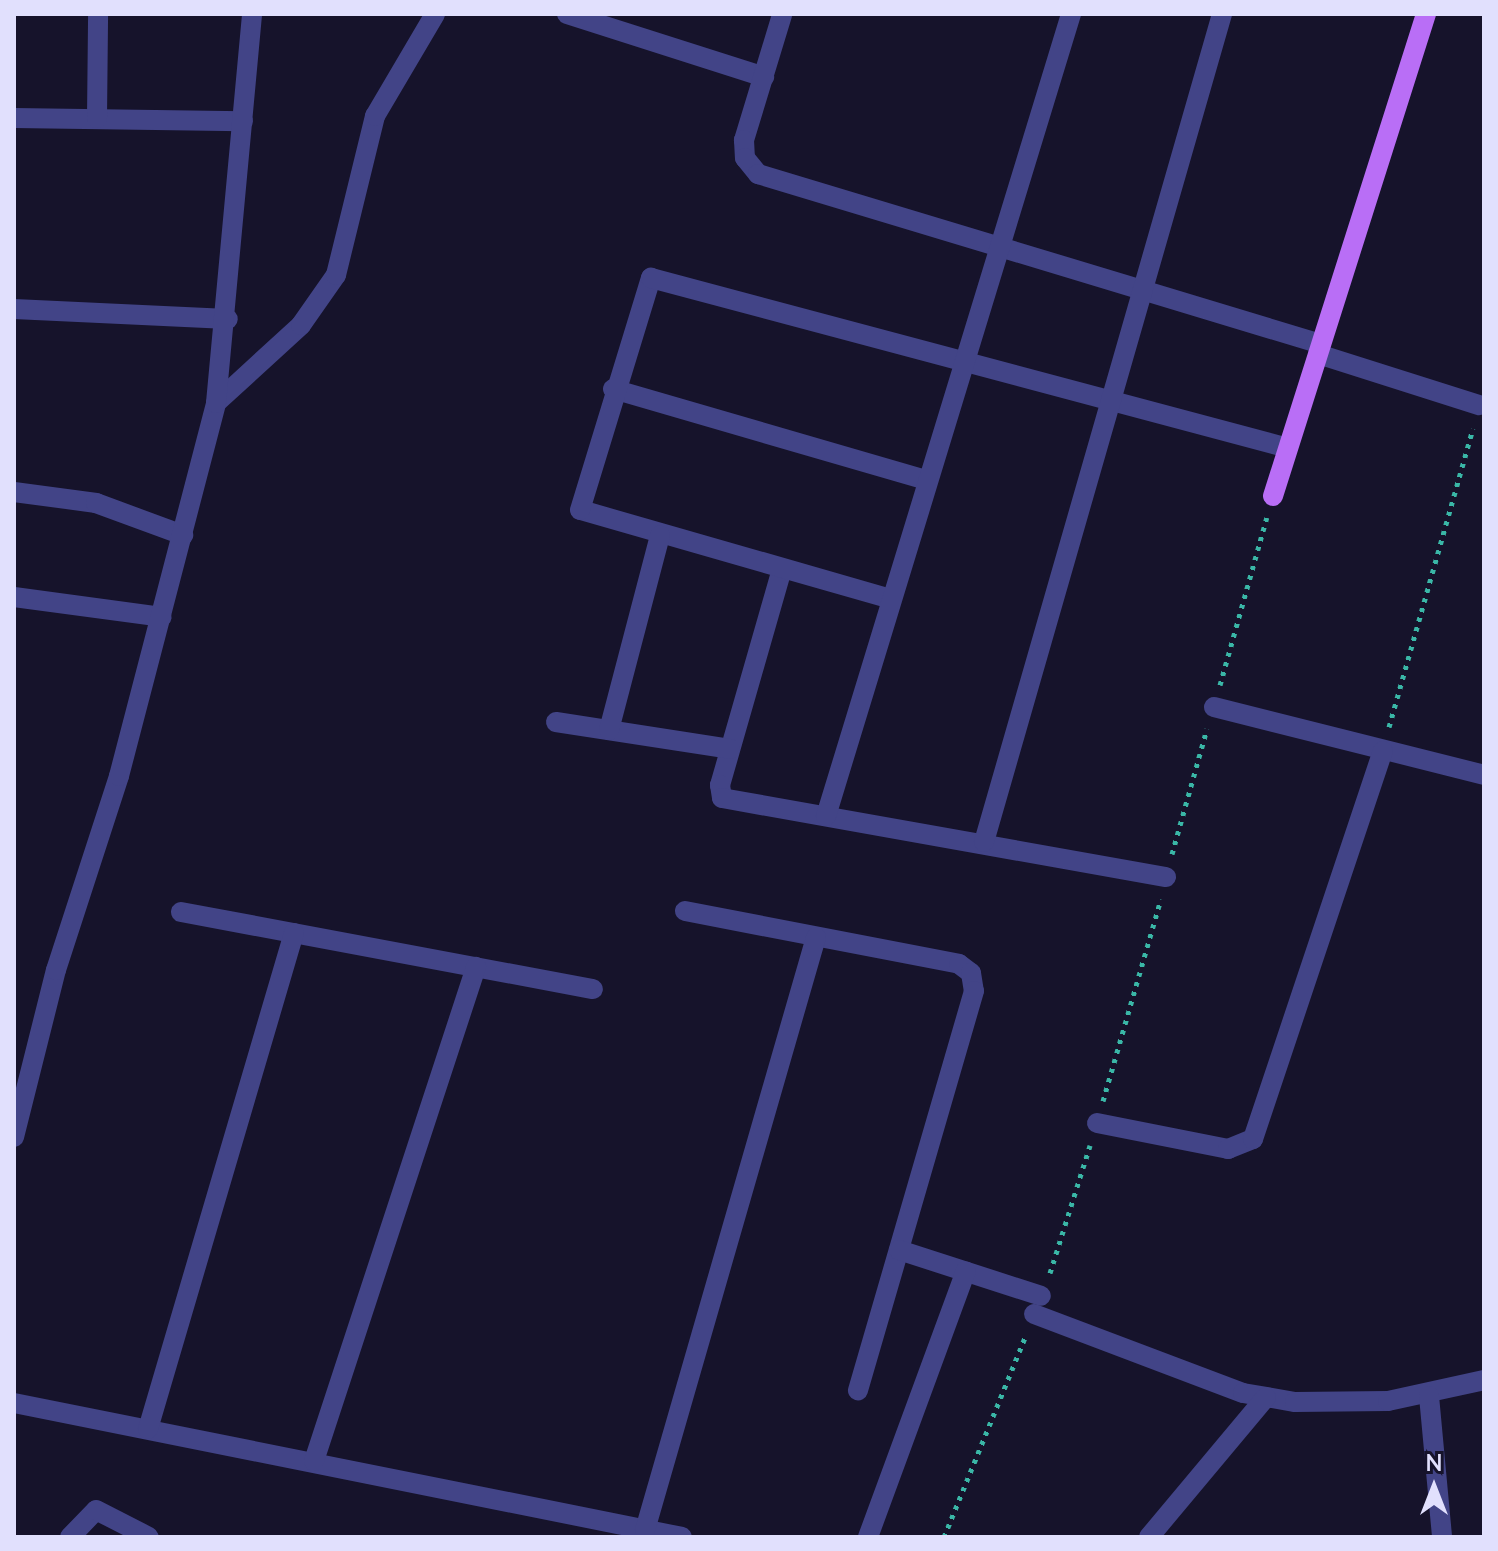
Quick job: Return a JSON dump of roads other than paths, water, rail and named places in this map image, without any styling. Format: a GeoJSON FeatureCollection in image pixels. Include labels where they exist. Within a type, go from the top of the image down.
{"type":"FeatureCollection","features":[{"type":"Feature","properties":{"kind":"main road"},"geometry":{"type":"LineString","coordinates":[[1273,496],[1426,14]]}},
{"type":"Feature","properties":{"kind":"street"},"geometry":{"type":"LineString","coordinates":[[97,118],[98,14]]}},
{"type":"Feature","properties":{"kind":"street"},"geometry":{"type":"LineString","coordinates":[[14,1137],[56,970],[162,617],[216,403],[228,319],[252,14]]}},
{"type":"Feature","properties":{"kind":"street"},"geometry":{"type":"LineString","coordinates":[[216,403],[301,325],[336,275],[375,116],[435,14]]}},
{"type":"Feature","properties":{"kind":"street"},"geometry":{"type":"LineString","coordinates":[[567,14],[764,77]]}},
{"type":"Feature","properties":{"kind":"street"},"geometry":{"type":"LineString","coordinates":[[826,816],[996,248],[1071,14]]}},
{"type":"Feature","properties":{"kind":"street"},"geometry":{"type":"LineString","coordinates":[[984,842],[1222,14]]}},
{"type":"Feature","properties":{"kind":"street"},"geometry":{"type":"LineString","coordinates":[[782,15],[744,140],[745,158],[758,174],[1142,291],[1479,405]]}},
{"type":"Feature","properties":{"kind":"street"},"geometry":{"type":"LineString","coordinates":[[14,118],[243,121]]}},
{"type":"Feature","properties":{"kind":"street"},"geometry":{"type":"LineString","coordinates":[[891,599],[660,536],[580,510],[644,284],[661,276],[1288,448]]}},
{"type":"Feature","properties":{"kind":"street"},"geometry":{"type":"LineString","coordinates":[[14,309],[228,319]]}},
{"type":"Feature","properties":{"kind":"street"},"geometry":{"type":"LineString","coordinates":[[613,389],[927,480]]}},
{"type":"Feature","properties":{"kind":"street"},"geometry":{"type":"LineString","coordinates":[[14,492],[96,503],[183,535]]}},
{"type":"Feature","properties":{"kind":"street"},"geometry":{"type":"LineString","coordinates":[[609,730],[660,536]]}},
{"type":"Feature","properties":{"kind":"street"},"geometry":{"type":"LineString","coordinates":[[782,569],[730,749],[722,798],[984,842],[1166,877]]}},
{"type":"Feature","properties":{"kind":"street"},"geometry":{"type":"LineString","coordinates":[[14,597],[162,617]]}},
{"type":"Feature","properties":{"kind":"street"},"geometry":{"type":"LineString","coordinates":[[1214,707],[1484,775]]}},
{"type":"Feature","properties":{"kind":"street"},"geometry":{"type":"LineString","coordinates":[[556,722],[730,749]]}},
{"type":"Feature","properties":{"kind":"street"},"geometry":{"type":"LineString","coordinates":[[1097,1123],[1228,1149],[1253,1139],[1383,751]]}},
{"type":"Feature","properties":{"kind":"street"},"geometry":{"type":"LineString","coordinates":[[685,911],[959,964],[971,973],[974,991],[858,1390]]}},
{"type":"Feature","properties":{"kind":"street"},"geometry":{"type":"LineString","coordinates":[[181,912],[593,989]]}},
{"type":"Feature","properties":{"kind":"street"},"geometry":{"type":"LineString","coordinates":[[148,1429],[294,933]]}},
{"type":"Feature","properties":{"kind":"street"},"geometry":{"type":"LineString","coordinates":[[645,1530],[816,937]]}},
{"type":"Feature","properties":{"kind":"street"},"geometry":{"type":"LineString","coordinates":[[314,1461],[476,967]]}},
{"type":"Feature","properties":{"kind":"street"},"geometry":{"type":"LineString","coordinates":[[899,1250],[966,1271],[1038,1305],[1266,1397],[1429,1396],[1484,1380]]}},
{"type":"Feature","properties":{"kind":"street"},"geometry":{"type":"LineString","coordinates":[[868,1537],[966,1271]]}},
{"type":"Feature","properties":{"kind":"street"},"geometry":{"type":"LineString","coordinates":[[1429,1396],[1442,1537]]}},
{"type":"Feature","properties":{"kind":"street"},"geometry":{"type":"LineString","coordinates":[[1149,1537],[1266,1397]]}},
{"type":"Feature","properties":{"kind":"street"},"geometry":{"type":"LineString","coordinates":[[14,1403],[435,1484],[682,1537]]}},
{"type":"Feature","properties":{"kind":"street"},"geometry":{"type":"LineString","coordinates":[[70,1537],[96,1510],[149,1537]]}}]}
